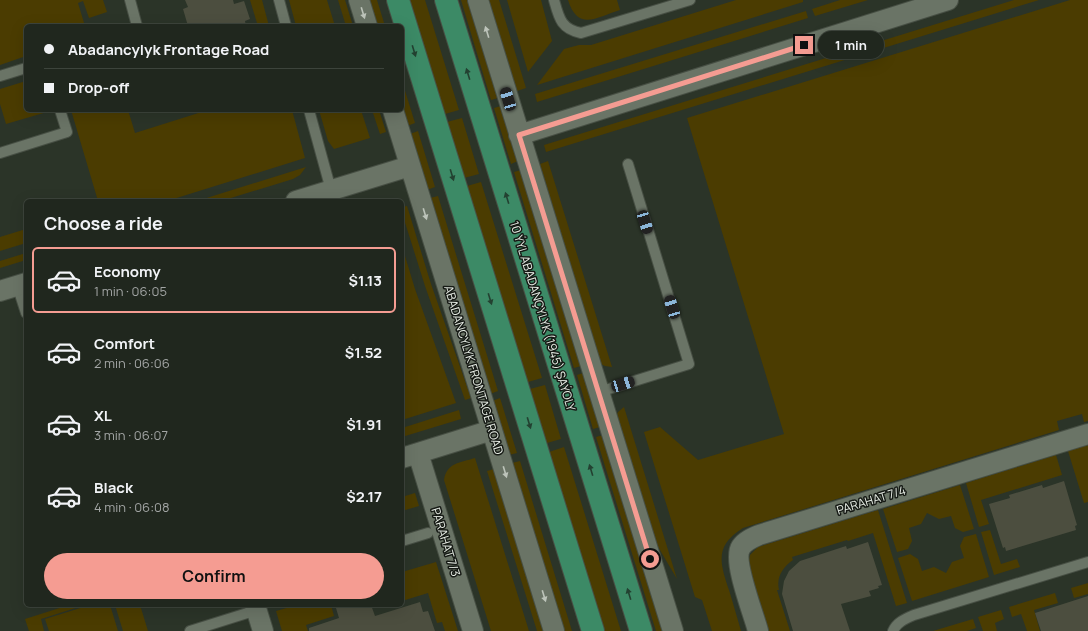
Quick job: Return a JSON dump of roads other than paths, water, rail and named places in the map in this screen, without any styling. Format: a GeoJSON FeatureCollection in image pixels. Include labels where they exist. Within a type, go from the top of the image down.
{"type":"FeatureCollection","features":[{"type":"Feature","properties":{"kind":"main road"},"geometry":{"type":"LineString","coordinates":[[398,0],[593,631]]}},
{"type":"Feature","properties":{"kind":"main road","name":"10 ÝYL ABADANÇYLYK (1945) ŞAÝOLY"},"geometry":{"type":"LineString","coordinates":[[446,0],[641,631]]}},
{"type":"Feature","properties":{"kind":"street"},"geometry":{"type":"LineString","coordinates":[[359,0],[366,24]]}},
{"type":"Feature","properties":{"kind":"street"},"geometry":{"type":"LineString","coordinates":[[478,0],[672,631]]}},
{"type":"Feature","properties":{"kind":"street"},"geometry":{"type":"LineString","coordinates":[[519,135],[948,0]]}},
{"type":"Feature","properties":{"kind":"street","name":"ABADANCYLYK FRONTAGE ROAD"},"geometry":{"type":"LineString","coordinates":[[394,112],[554,631]]}},
{"type":"Feature","properties":{"kind":"street"},"geometry":{"type":"LineString","coordinates":[[302,199],[410,166]]}},
{"type":"Feature","properties":{"kind":"street"},"geometry":{"type":"LineString","coordinates":[[410,455],[492,430]]}},
{"type":"Feature","properties":{"kind":"street","name":"PARAHAT 7/4"},"geometry":{"type":"LineString","coordinates":[[758,631],[738,560],[740,548],[748,540],[759,535],[1088,434]]}},
{"type":"Feature","properties":{"kind":"street","name":"PARAHAT 7/3"},"geometry":{"type":"LineString","coordinates":[[410,455],[473,631]]}},
{"type":"Feature","properties":{"kind":"street"},"geometry":{"type":"LineString","coordinates":[[256,608],[263,631]]}},
{"type":"Feature","properties":{"kind":"lane"},"geometry":{"type":"LineString","coordinates":[[130,0],[136,24]]}},
{"type":"Feature","properties":{"kind":"lane"},"geometry":{"type":"LineString","coordinates":[[278,0],[285,24]]}},
{"type":"Feature","properties":{"kind":"lane"},"geometry":{"type":"LineString","coordinates":[[554,0],[557,13],[563,23],[572,31],[581,33],[690,0]]}},
{"type":"Feature","properties":{"kind":"lane"},"geometry":{"type":"LineString","coordinates":[[0,76],[24,69]]}},
{"type":"Feature","properties":{"kind":"lane"},"geometry":{"type":"LineString","coordinates":[[0,153],[67,132],[61,112]]}},
{"type":"Feature","properties":{"kind":"lane"},"geometry":{"type":"LineString","coordinates":[[310,112],[331,190]]}},
{"type":"Feature","properties":{"kind":"lane"},"geometry":{"type":"LineString","coordinates":[[599,392],[689,364],[628,164]]}},
{"type":"Feature","properties":{"kind":"lane"},"geometry":{"type":"LineString","coordinates":[[14,286],[24,308]]}},
{"type":"Feature","properties":{"kind":"lane"},"geometry":{"type":"LineString","coordinates":[[404,540],[428,533]]}},
{"type":"Feature","properties":{"kind":"lane"},"geometry":{"type":"LineString","coordinates":[[893,631],[895,626],[914,615],[1088,562]]}},
{"type":"Feature","properties":{"kind":"lane"},"geometry":{"type":"LineString","coordinates":[[190,631],[256,608]]}}]}
